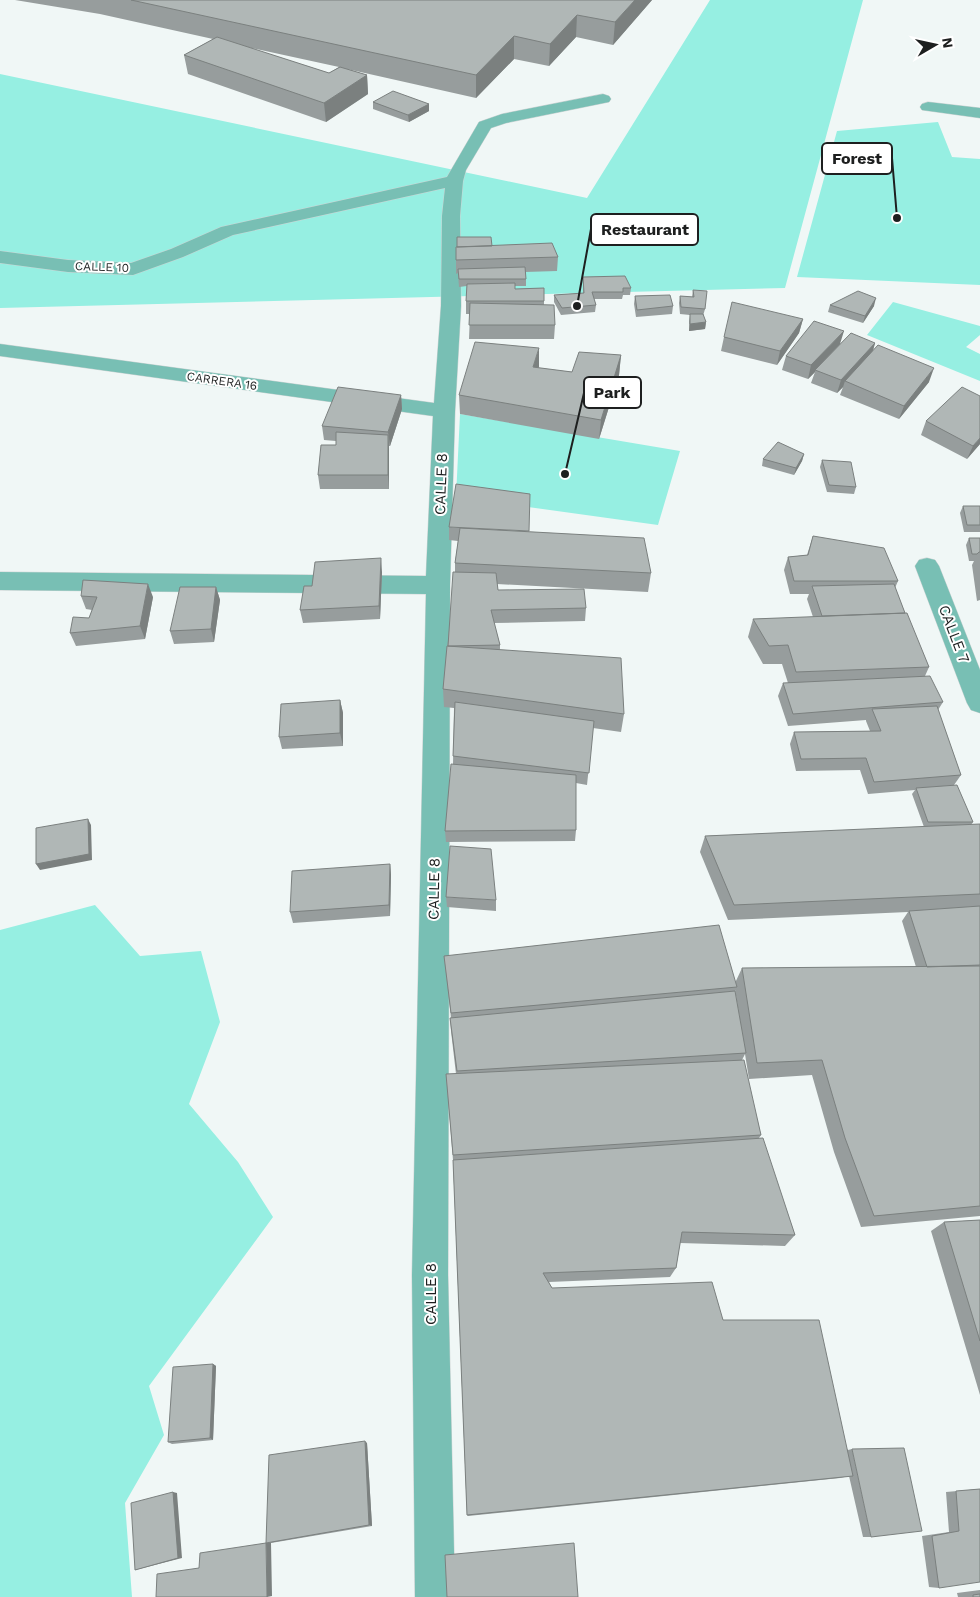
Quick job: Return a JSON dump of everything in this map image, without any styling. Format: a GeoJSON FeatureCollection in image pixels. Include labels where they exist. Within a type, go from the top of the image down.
{"type":"FeatureCollection","features":[{"type":"Feature","properties":{"kind":"street"},"geometry":{"type":"LineString","coordinates":[[454,181],[458,170],[485,124],[502,118],[603,99]]}},
{"type":"Feature","properties":{"kind":"street"},"geometry":{"type":"LineString","coordinates":[[928,106],[980,113]]}},
{"type":"Feature","properties":{"kind":"street","name":"CALLE 10"},"geometry":{"type":"LineString","coordinates":[[0,257],[68,266],[133,269],[177,253],[227,231],[454,181]]}},
{"type":"Feature","properties":{"kind":"street","name":"CALLE 8"},"geometry":{"type":"LineString","coordinates":[[435,1597],[430,1275],[438,585],[444,411],[451,306],[451,216],[454,181]]}},
{"type":"Feature","properties":{"kind":"street","name":"CARRERA 16"},"geometry":{"type":"LineString","coordinates":[[0,350],[444,411]]}},
{"type":"Feature","properties":{"kind":"street","name":"CALLE 7"},"geometry":{"type":"LineString","coordinates":[[927,566],[980,703]]}},
{"type":"Feature","properties":{"kind":"street"},"geometry":{"type":"LineString","coordinates":[[0,581],[438,585]]}},
{"type":"Feature","properties":{"kind":"green space"},"geometry":{"type":"Polygon","coordinates":[[[710,0],[863,0],[785,288],[0,308],[0,74],[587,198],[710,0]]]}},
{"type":"Feature","properties":{"kind":"green space"},"geometry":{"type":"Polygon","coordinates":[[[938,122],[952,157],[980,159],[980,285],[797,277],[837,131],[938,122]]]}},
{"type":"Feature","properties":{"kind":"green space"},"geometry":{"type":"Polygon","coordinates":[[[893,302],[980,326],[980,335],[966,347],[980,354],[980,381],[867,335],[893,302]]]}},
{"type":"Feature","properties":{"kind":"green space"},"geometry":{"type":"Polygon","coordinates":[[[460,414],[680,451],[658,525],[456,497],[460,414]]]}},
{"type":"Feature","properties":{"kind":"green space"},"geometry":{"type":"Polygon","coordinates":[[[95,905],[140,956],[201,951],[220,1022],[189,1104],[238,1162],[273,1217],[149,1386],[164,1435],[125,1503],[132,1597],[0,1597],[0,930],[95,905]]]}},
{"type":"Feature","properties":{"kind":"building"},"geometry":{"type":"Polygon","coordinates":[[[131,0],[635,0],[615,22],[577,15],[550,44],[514,36],[476,75],[131,0]]]}},
{"type":"Feature","properties":{"kind":"building"},"geometry":{"type":"Polygon","coordinates":[[[217,37],[329,73],[340,67],[367,75],[324,103],[184,55],[217,37]]]}},
{"type":"Feature","properties":{"kind":"building"},"geometry":{"type":"Polygon","coordinates":[[[393,91],[429,104],[408,115],[373,102],[393,91]]]}},
{"type":"Feature","properties":{"kind":"building"},"geometry":{"type":"Polygon","coordinates":[[[457,237],[491,237],[492,246],[457,247],[457,237]]]}},
{"type":"Feature","properties":{"kind":"building"},"geometry":{"type":"Polygon","coordinates":[[[552,243],[558,257],[456,260],[456,247],[552,243]]]}},
{"type":"Feature","properties":{"kind":"building"},"geometry":{"type":"Polygon","coordinates":[[[525,267],[526,279],[459,279],[458,269],[525,267]]]}},
{"type":"Feature","properties":{"kind":"building"},"geometry":{"type":"Polygon","coordinates":[[[625,276],[631,288],[623,288],[623,292],[592,292],[596,305],[562,308],[554,295],[584,293],[583,277],[625,276]]]}},
{"type":"Feature","properties":{"kind":"building"},"geometry":{"type":"Polygon","coordinates":[[[515,283],[515,289],[544,288],[544,301],[466,301],[467,284],[515,283]]]}},
{"type":"Feature","properties":{"kind":"building"},"geometry":{"type":"Polygon","coordinates":[[[693,290],[707,291],[705,309],[681,307],[680,296],[694,297],[693,290]]]}},
{"type":"Feature","properties":{"kind":"building"},"geometry":{"type":"Polygon","coordinates":[[[858,291],[876,298],[865,316],[830,305],[858,291]]]}},
{"type":"Feature","properties":{"kind":"building"},"geometry":{"type":"Polygon","coordinates":[[[670,295],[673,306],[637,310],[635,296],[670,295]]]}},
{"type":"Feature","properties":{"kind":"building"},"geometry":{"type":"Polygon","coordinates":[[[732,302],[803,319],[780,351],[724,337],[732,302]]]}},
{"type":"Feature","properties":{"kind":"building"},"geometry":{"type":"Polygon","coordinates":[[[470,303],[554,305],[555,325],[469,325],[470,303]]]}},
{"type":"Feature","properties":{"kind":"building"},"geometry":{"type":"Polygon","coordinates":[[[690,314],[703,314],[706,322],[690,324],[690,314]]]}},
{"type":"Feature","properties":{"kind":"building"},"geometry":{"type":"Polygon","coordinates":[[[814,321],[844,331],[811,365],[786,356],[814,321]]]}},
{"type":"Feature","properties":{"kind":"building"},"geometry":{"type":"Polygon","coordinates":[[[851,333],[875,343],[841,380],[815,370],[851,333]]]}},
{"type":"Feature","properties":{"kind":"building"},"geometry":{"type":"Polygon","coordinates":[[[475,342],[539,348],[533,367],[572,372],[579,352],[621,355],[601,420],[459,395],[475,342]]]}},
{"type":"Feature","properties":{"kind":"building"},"geometry":{"type":"Polygon","coordinates":[[[878,345],[934,368],[904,406],[845,381],[878,345]]]}},
{"type":"Feature","properties":{"kind":"building"},"geometry":{"type":"Polygon","coordinates":[[[338,387],[401,395],[388,432],[322,426],[338,387]]]}},
{"type":"Feature","properties":{"kind":"building"},"geometry":{"type":"Polygon","coordinates":[[[962,387],[980,396],[980,438],[973,446],[926,421],[962,387]]]}},
{"type":"Feature","properties":{"kind":"building"},"geometry":{"type":"Polygon","coordinates":[[[336,432],[388,435],[388,475],[318,475],[321,445],[336,445],[336,432]]]}},
{"type":"Feature","properties":{"kind":"building"},"geometry":{"type":"Polygon","coordinates":[[[778,442],[804,454],[796,468],[763,459],[778,442]]]}},
{"type":"Feature","properties":{"kind":"building"},"geometry":{"type":"Polygon","coordinates":[[[822,460],[851,462],[856,487],[829,485],[822,460]]]}},
{"type":"Feature","properties":{"kind":"building"},"geometry":{"type":"Polygon","coordinates":[[[456,484],[530,494],[529,531],[449,527],[456,484]]]}},
{"type":"Feature","properties":{"kind":"building"},"geometry":{"type":"Polygon","coordinates":[[[963,506],[980,506],[980,525],[967,525],[963,506]]]}},
{"type":"Feature","properties":{"kind":"building"},"geometry":{"type":"Polygon","coordinates":[[[460,528],[644,538],[651,573],[455,563],[460,528]]]}},
{"type":"Feature","properties":{"kind":"building"},"geometry":{"type":"Polygon","coordinates":[[[813,536],[884,548],[898,581],[794,581],[788,557],[808,555],[813,536]]]}},
{"type":"Feature","properties":{"kind":"building"},"geometry":{"type":"Polygon","coordinates":[[[969,538],[980,538],[980,552],[977,554],[972,554],[969,538]]]}},
{"type":"Feature","properties":{"kind":"building"},"geometry":{"type":"Polygon","coordinates":[[[381,558],[379,606],[300,610],[304,586],[312,586],[315,562],[381,558]]]}},
{"type":"Feature","properties":{"kind":"building"},"geometry":{"type":"Polygon","coordinates":[[[453,572],[496,573],[498,590],[584,589],[586,608],[491,610],[500,645],[448,646],[453,572]]]}},
{"type":"Feature","properties":{"kind":"building"},"geometry":{"type":"Polygon","coordinates":[[[83,580],[148,584],[140,626],[70,633],[73,617],[89,618],[97,597],[81,596],[83,580]]]}},
{"type":"Feature","properties":{"kind":"building"},"geometry":{"type":"Polygon","coordinates":[[[894,584],[905,613],[822,616],[812,586],[894,584]]]}},
{"type":"Feature","properties":{"kind":"building"},"geometry":{"type":"Polygon","coordinates":[[[180,587],[216,587],[211,629],[170,631],[180,587]]]}},
{"type":"Feature","properties":{"kind":"building"},"geometry":{"type":"Polygon","coordinates":[[[907,613],[929,667],[796,672],[788,645],[769,646],[753,619],[907,613]]]}},
{"type":"Feature","properties":{"kind":"building"},"geometry":{"type":"Polygon","coordinates":[[[447,646],[621,658],[624,714],[443,689],[447,646]]]}},
{"type":"Feature","properties":{"kind":"building"},"geometry":{"type":"Polygon","coordinates":[[[930,676],[943,702],[793,714],[783,683],[930,676]]]}},
{"type":"Feature","properties":{"kind":"building"},"geometry":{"type":"Polygon","coordinates":[[[340,700],[340,733],[279,737],[281,704],[340,700]]]}},
{"type":"Feature","properties":{"kind":"building"},"geometry":{"type":"Polygon","coordinates":[[[455,702],[594,721],[589,773],[453,756],[455,702]]]}},
{"type":"Feature","properties":{"kind":"building"},"geometry":{"type":"Polygon","coordinates":[[[937,706],[961,775],[874,782],[866,758],[801,759],[794,732],[881,731],[872,709],[937,706]]]}},
{"type":"Feature","properties":{"kind":"building"},"geometry":{"type":"Polygon","coordinates":[[[451,764],[576,775],[576,830],[445,831],[451,764]]]}},
{"type":"Feature","properties":{"kind":"building"},"geometry":{"type":"Polygon","coordinates":[[[957,785],[973,822],[928,822],[916,788],[957,785]]]}},
{"type":"Feature","properties":{"kind":"building"},"geometry":{"type":"Polygon","coordinates":[[[88,819],[89,854],[36,864],[36,828],[88,819]]]}},
{"type":"Feature","properties":{"kind":"building"},"geometry":{"type":"Polygon","coordinates":[[[980,824],[980,894],[734,905],[705,836],[980,824]]]}},
{"type":"Feature","properties":{"kind":"building"},"geometry":{"type":"Polygon","coordinates":[[[450,846],[491,849],[496,900],[446,897],[450,846]]]}},
{"type":"Feature","properties":{"kind":"building"},"geometry":{"type":"Polygon","coordinates":[[[390,864],[389,905],[290,912],[292,871],[390,864]]]}},
{"type":"Feature","properties":{"kind":"building"},"geometry":{"type":"Polygon","coordinates":[[[980,906],[980,965],[927,967],[909,911],[980,906]]]}},
{"type":"Feature","properties":{"kind":"building"},"geometry":{"type":"Polygon","coordinates":[[[719,925],[737,987],[451,1013],[444,956],[719,925]]]}},
{"type":"Feature","properties":{"kind":"building"},"geometry":{"type":"Polygon","coordinates":[[[980,966],[980,1206],[874,1216],[845,1138],[822,1060],[757,1063],[742,968],[980,966]]]}},
{"type":"Feature","properties":{"kind":"building"},"geometry":{"type":"Polygon","coordinates":[[[735,991],[746,1053],[457,1071],[450,1018],[735,991]]]}},
{"type":"Feature","properties":{"kind":"building"},"geometry":{"type":"Polygon","coordinates":[[[744,1060],[761,1135],[453,1155],[446,1074],[744,1060]]]}},
{"type":"Feature","properties":{"kind":"building"},"geometry":{"type":"Polygon","coordinates":[[[763,1138],[795,1235],[682,1232],[676,1268],[543,1273],[552,1288],[712,1282],[723,1320],[819,1320],[853,1476],[467,1515],[453,1160],[763,1138]]]}},
{"type":"Feature","properties":{"kind":"building"},"geometry":{"type":"Polygon","coordinates":[[[980,1220],[980,1341],[944,1222],[980,1220]]]}},
{"type":"Feature","properties":{"kind":"building"},"geometry":{"type":"Polygon","coordinates":[[[213,1364],[210,1438],[168,1442],[173,1367],[213,1364]]]}},
{"type":"Feature","properties":{"kind":"building"},"geometry":{"type":"Polygon","coordinates":[[[365,1441],[369,1525],[266,1543],[269,1455],[365,1441]]]}},
{"type":"Feature","properties":{"kind":"building"},"geometry":{"type":"Polygon","coordinates":[[[904,1448],[922,1531],[871,1537],[852,1449],[904,1448]]]}},
{"type":"Feature","properties":{"kind":"building"},"geometry":{"type":"Polygon","coordinates":[[[980,1489],[980,1582],[939,1588],[932,1536],[959,1531],[956,1491],[980,1489]]]}},
{"type":"Feature","properties":{"kind":"building"},"geometry":{"type":"Polygon","coordinates":[[[173,1492],[178,1558],[135,1570],[131,1503],[173,1492]]]}},
{"type":"Feature","properties":{"kind":"building"},"geometry":{"type":"Polygon","coordinates":[[[266,1543],[267,1597],[156,1597],[157,1574],[199,1568],[200,1553],[266,1543]]]}},
{"type":"Feature","properties":{"kind":"building"},"geometry":{"type":"Polygon","coordinates":[[[574,1543],[578,1597],[447,1597],[445,1555],[574,1543]]]}},
{"type":"Feature","properties":{"kind":"building"},"geometry":{"type":"Polygon","coordinates":[[[980,1594],[980,1597],[973,1597],[973,1595],[980,1594]]]}},
{"type":"Feature","properties":{"kind":"place","name":"Forest"},"geometry":{"type":"Point","coordinates":[897,218]}},
{"type":"Feature","properties":{"kind":"place","name":"Restaurant"},"geometry":{"type":"Point","coordinates":[577,306]}},
{"type":"Feature","properties":{"kind":"place","name":"Park"},"geometry":{"type":"Point","coordinates":[565,474]}}]}
